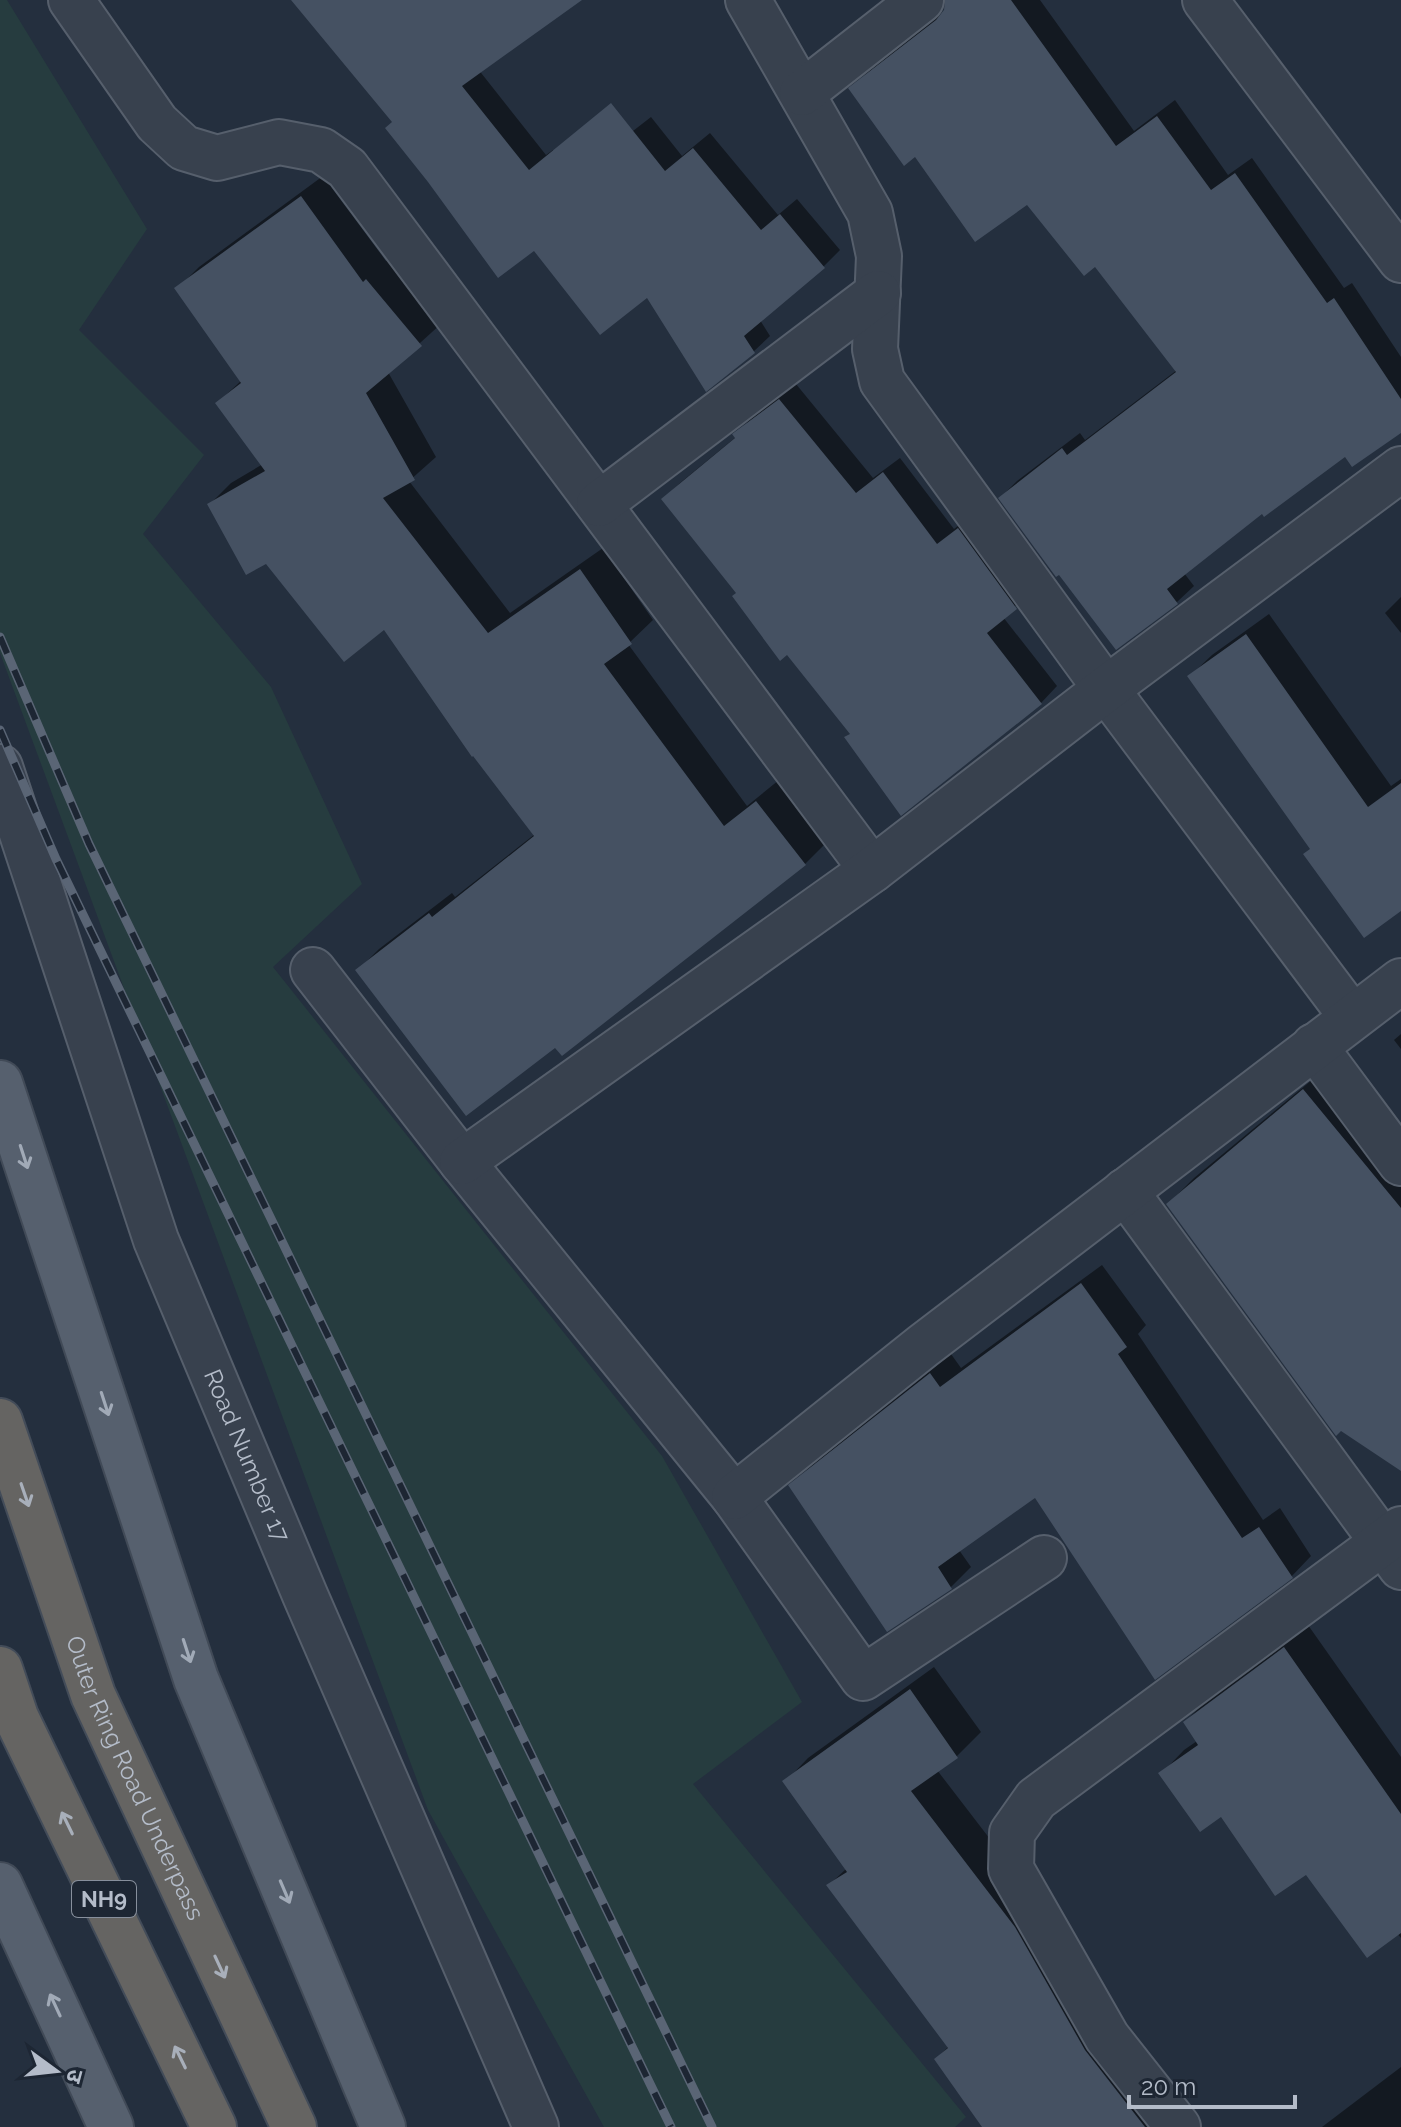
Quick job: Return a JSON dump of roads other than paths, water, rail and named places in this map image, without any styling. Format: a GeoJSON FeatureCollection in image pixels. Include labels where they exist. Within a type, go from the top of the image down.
{"type":"FeatureCollection","features":[{"type":"Feature","properties":{"kind":"highway","name":"Outer Ring Road Underpass"},"geometry":{"type":"LineString","coordinates":[[0,1421],[93,1695],[294,2127]]}},
{"type":"Feature","properties":{"kind":"highway","name":"NH9"},"geometry":{"type":"LineString","coordinates":[[0,1669],[16,1717],[214,2127]]}},
{"type":"Feature","properties":{"kind":"main road"},"geometry":{"type":"LineString","coordinates":[[0,1083],[196,1679],[383,2127]]}},
{"type":"Feature","properties":{"kind":"main road"},"geometry":{"type":"LineString","coordinates":[[0,1885],[111,2127]]}},
{"type":"Feature","properties":{"kind":"street"},"geometry":{"type":"LineString","coordinates":[[71,0],[157,123],[184,148],[217,158],[279,142],[321,150],[347,168],[872,870]]}},
{"type":"Feature","properties":{"kind":"street"},"geometry":{"type":"LineString","coordinates":[[748,0],[870,213],[879,256],[875,349],[882,381],[1106,689],[1352,1017]]}},
{"type":"Feature","properties":{"kind":"street"},"geometry":{"type":"LineString","coordinates":[[802,93],[921,0]]}},
{"type":"Feature","properties":{"kind":"street"},"geometry":{"type":"LineString","coordinates":[[1205,0],[1397,245]]}},
{"type":"Feature","properties":{"kind":"street"},"geometry":{"type":"LineString","coordinates":[[599,504],[878,293]]}},
{"type":"Feature","properties":{"kind":"street"},"geometry":{"type":"LineString","coordinates":[[462,1162],[872,870],[1106,689],[1401,469]]}},
{"type":"Feature","properties":{"kind":"street","name":"Road Number 17"},"geometry":{"type":"LineString","coordinates":[[0,767],[156,1240],[305,1595],[536,2127]]}},
{"type":"Feature","properties":{"kind":"street"},"geometry":{"type":"LineString","coordinates":[[313,970],[462,1162],[734,1497],[863,1678],[1044,1558]]}},
{"type":"Feature","properties":{"kind":"street"},"geometry":{"type":"LineString","coordinates":[[734,1497],[923,1346],[1401,981]]}},
{"type":"Feature","properties":{"kind":"street"},"geometry":{"type":"LineString","coordinates":[[1314,1046],[1401,1163]]}},
{"type":"Feature","properties":{"kind":"street"},"geometry":{"type":"LineString","coordinates":[[1125,1191],[1395,1546],[1036,1799],[1012,1833],[1011,1869],[1107,2037],[1178,2127]]}},
{"type":"Feature","properties":{"kind":"railway"},"geometry":{"type":"LineString","coordinates":[[0,637],[89,844],[712,2127]]}},
{"type":"Feature","properties":{"kind":"railway"},"geometry":{"type":"LineString","coordinates":[[0,730],[56,859],[671,2127]]}}]}
